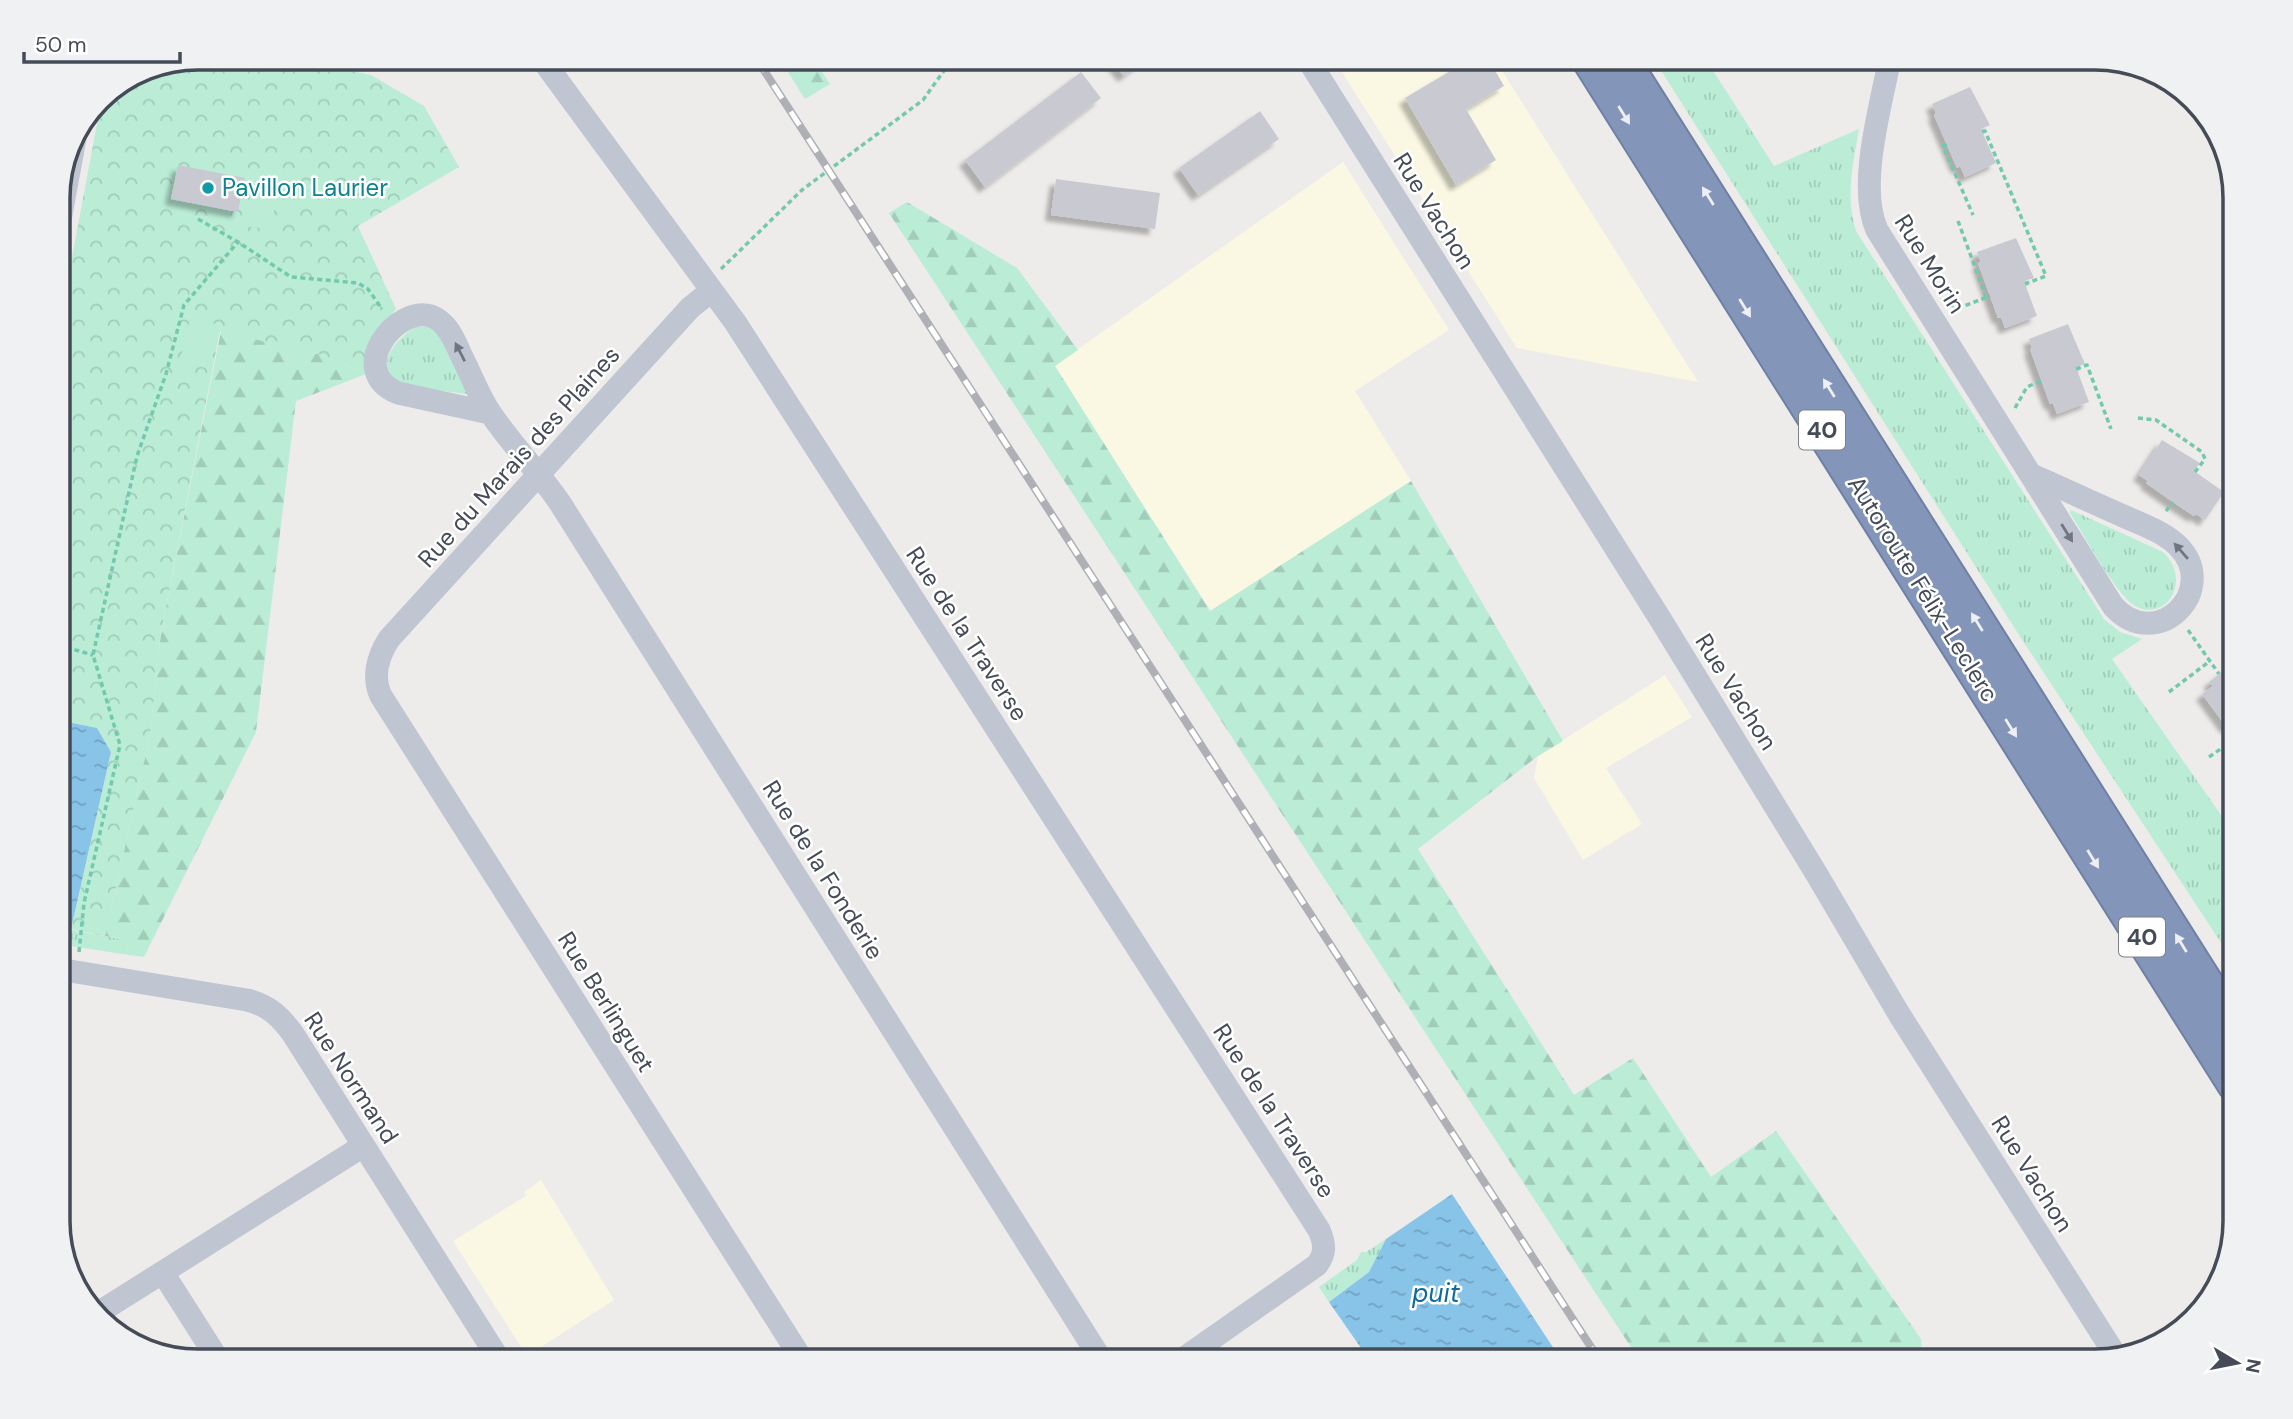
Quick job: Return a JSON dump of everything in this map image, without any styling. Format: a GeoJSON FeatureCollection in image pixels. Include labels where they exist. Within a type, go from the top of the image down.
{"type":"FeatureCollection","features":[{"type":"Feature","properties":{"kind":"highway","name":"Autoroute Félix-Leclerc"},"geometry":{"type":"LineString","coordinates":[[1596,70],[2223,1066]]}},
{"type":"Feature","properties":{"kind":"highway","name":"Autoroute Félix-Leclerc"},"geometry":{"type":"LineString","coordinates":[[1629,70],[2223,1010]]}},
{"type":"Feature","properties":{"kind":"street","name":"Rue de la Traverse"},"geometry":{"type":"LineString","coordinates":[[550,70],[735,322],[1319,1230],[1325,1247],[1324,1253],[1310,1271],[1197,1349]]}},
{"type":"Feature","properties":{"kind":"street","name":"Rue Vachon"},"geometry":{"type":"LineString","coordinates":[[1315,70],[1659,617],[1899,1014],[2111,1348]]}},
{"type":"Feature","properties":{"kind":"street","name":"Rue Morin"},"geometry":{"type":"LineString","coordinates":[[1888,70],[1868,182],[1868,200],[1873,222],[2106,596],[2123,616],[2135,622],[2156,624],[2179,609],[2190,590],[2192,574],[2189,560],[2174,542],[2032,475]]}},
{"type":"Feature","properties":{"kind":"street","name":"Rue du Marais des Plaines"},"geometry":{"type":"LineString","coordinates":[[378,667],[390,639],[690,308],[711,291]]}},
{"type":"Feature","properties":{"kind":"street","name":"Rue de la Fonderie"},"geometry":{"type":"LineString","coordinates":[[396,327],[403,320],[419,315],[430,316],[443,324],[490,413],[560,503],[1094,1349]]}},
{"type":"Feature","properties":{"kind":"street"},"geometry":{"type":"LineString","coordinates":[[396,327],[381,343],[376,353],[375,367],[384,385],[398,393],[490,413]]}},
{"type":"Feature","properties":{"kind":"street","name":"Rue Berlinguet"},"geometry":{"type":"LineString","coordinates":[[378,667],[376,683],[380,696],[795,1349]]}},
{"type":"Feature","properties":{"kind":"street","name":"Rue Normand"},"geometry":{"type":"LineString","coordinates":[[70,972],[247,1000],[267,1007],[283,1020],[492,1349]]}},
{"type":"Feature","properties":{"kind":"street"},"geometry":{"type":"LineString","coordinates":[[105,1308],[363,1146]]}},
{"type":"Feature","properties":{"kind":"street"},"geometry":{"type":"LineString","coordinates":[[163,1273],[211,1349]]}},
{"type":"Feature","properties":{"kind":"path"},"geometry":{"type":"LineString","coordinates":[[721,269],[802,190],[923,100],[944,70]]}},
{"type":"Feature","properties":{"kind":"path"},"geometry":{"type":"LineString","coordinates":[[1982,132],[1985,131],[2000,161],[2046,276],[2025,284]]}},
{"type":"Feature","properties":{"kind":"path"},"geometry":{"type":"LineString","coordinates":[[1947,145],[1943,146],[1973,215]]}},
{"type":"Feature","properties":{"kind":"path"},"geometry":{"type":"LineString","coordinates":[[198,219],[291,277],[358,283],[368,289],[396,327]]}},
{"type":"Feature","properties":{"kind":"path"},"geometry":{"type":"LineString","coordinates":[[1944,306],[1961,307],[1988,296],[1958,221]]}},
{"type":"Feature","properties":{"kind":"path"},"geometry":{"type":"LineString","coordinates":[[82,933],[84,903],[120,745],[93,655],[137,456],[166,374],[184,304],[238,242]]}},
{"type":"Feature","properties":{"kind":"path"},"geometry":{"type":"LineString","coordinates":[[2076,369],[2087,365],[2111,429]]}},
{"type":"Feature","properties":{"kind":"path"},"geometry":{"type":"LineString","coordinates":[[2012,413],[2027,387],[2041,381]]}},
{"type":"Feature","properties":{"kind":"path"},"geometry":{"type":"LineString","coordinates":[[2138,418],[2156,420],[2202,452],[2205,459],[2195,472]]}},
{"type":"Feature","properties":{"kind":"path"},"geometry":{"type":"LineString","coordinates":[[2185,624],[2220,674]]}},
{"type":"Feature","properties":{"kind":"path"},"geometry":{"type":"LineString","coordinates":[[70,648],[93,655]]}},
{"type":"Feature","properties":{"kind":"path"},"geometry":{"type":"LineString","coordinates":[[2169,692],[2210,661]]}},
{"type":"Feature","properties":{"kind":"path"},"geometry":{"type":"LineString","coordinates":[[2209,757],[2223,748]]}},
{"type":"Feature","properties":{"kind":"shaded area"},"geometry":{"type":"Polygon","coordinates":[[[1341,70],[1502,70],[1698,382],[1517,348],[1341,70]]]}},
{"type":"Feature","properties":{"kind":"shaded area"},"geometry":{"type":"Polygon","coordinates":[[[1343,162],[1449,330],[1355,391],[1411,481],[1211,611],[1054,366],[1343,162]]]}},
{"type":"Feature","properties":{"kind":"shaded area"},"geometry":{"type":"Polygon","coordinates":[[[1665,675],[1692,717],[1606,768],[1642,824],[1583,860],[1534,778],[1538,756],[1665,675]]]}},
{"type":"Feature","properties":{"kind":"shaded area"},"geometry":{"type":"Polygon","coordinates":[[[541,1180],[614,1300],[538,1349],[522,1349],[453,1241],[526,1196],[524,1192],[541,1180]]]}},
{"type":"Feature","properties":{"kind":"green space"},"geometry":{"type":"Polygon","coordinates":[[[347,70],[371,75],[424,106],[459,167],[358,226],[396,309],[372,339],[366,374],[322,355],[220,331],[161,632],[150,735],[105,936],[71,929],[111,752],[97,728],[70,722],[70,268],[98,118],[134,87],[173,72],[347,70]]]}},
{"type":"Feature","properties":{"kind":"green space"},"geometry":{"type":"Polygon","coordinates":[[[787,70],[821,70],[830,84],[805,99],[787,70]]]}},
{"type":"Feature","properties":{"kind":"green space"},"geometry":{"type":"Polygon","coordinates":[[[1661,70],[1713,70],[1774,166],[1859,129],[1851,193],[1856,231],[2104,619],[2120,632],[2142,639],[2112,659],[2223,818],[2223,946],[2019,635],[1661,70]]]}},
{"type":"Feature","properties":{"kind":"green space"},"geometry":{"type":"Polygon","coordinates":[[[254,181],[279,186],[270,230],[246,226],[254,181]]]}},
{"type":"Feature","properties":{"kind":"green space"},"geometry":{"type":"Polygon","coordinates":[[[907,202],[1017,268],[1078,350],[1055,366],[1210,611],[1411,481],[1563,741],[1538,756],[1418,849],[1574,1095],[1633,1058],[1711,1177],[1776,1131],[1921,1339],[1921,1349],[1632,1349],[889,213],[907,202]]]}},
{"type":"Feature","properties":{"kind":"green space"},"geometry":{"type":"Polygon","coordinates":[[[190,319],[216,324],[206,368],[180,362],[190,319]]]}},
{"type":"Feature","properties":{"kind":"green space"},"geometry":{"type":"Polygon","coordinates":[[[416,327],[430,327],[438,333],[468,394],[412,385],[398,381],[390,375],[386,368],[391,352],[403,337],[416,327]]]}},
{"type":"Feature","properties":{"kind":"green space"},"geometry":{"type":"Polygon","coordinates":[[[221,331],[322,355],[366,374],[296,401],[256,732],[144,957],[129,955],[125,940],[105,936],[150,735],[161,632],[221,331]]]}},
{"type":"Feature","properties":{"kind":"green space"},"geometry":{"type":"Polygon","coordinates":[[[2071,510],[2163,552],[2172,563],[2176,575],[2172,596],[2165,604],[2157,609],[2146,610],[2127,600],[2101,564],[2070,513],[2071,510]]]}},
{"type":"Feature","properties":{"kind":"green space"},"geometry":{"type":"Polygon","coordinates":[[[70,929],[125,940],[129,955],[70,946],[70,929]]]}},
{"type":"Feature","properties":{"kind":"green space"},"geometry":{"type":"Polygon","coordinates":[[[1386,1239],[1369,1272],[1329,1302],[1319,1287],[1357,1260],[1361,1252],[1366,1252],[1386,1239]]]}},
{"type":"Feature","properties":{"kind":"water"},"geometry":{"type":"Polygon","coordinates":[[[70,722],[97,728],[111,752],[71,929],[70,722]]]}},
{"type":"Feature","properties":{"kind":"water","name":"puit"},"geometry":{"type":"Polygon","coordinates":[[[1452,1194],[1554,1349],[1362,1349],[1329,1302],[1369,1272],[1386,1239],[1452,1194]]]}},
{"type":"Feature","properties":{"kind":"building"},"geometry":{"type":"Polygon","coordinates":[[[1119,70],[1132,70],[1124,76],[1119,70]]]}},
{"type":"Feature","properties":{"kind":"building"},"geometry":{"type":"Polygon","coordinates":[[[1452,70],[1495,70],[1504,86],[1466,109],[1496,160],[1456,185],[1405,98],[1452,70]]]}},
{"type":"Feature","properties":{"kind":"building"},"geometry":{"type":"Polygon","coordinates":[[[1081,72],[1101,98],[985,187],[965,160],[1081,72]]]}},
{"type":"Feature","properties":{"kind":"building"},"geometry":{"type":"Polygon","coordinates":[[[1970,87],[1990,125],[1981,129],[1996,163],[1965,177],[1960,166],[1957,168],[1934,115],[1936,113],[1932,104],[1970,87]]]}},
{"type":"Feature","properties":{"kind":"building"},"geometry":{"type":"Polygon","coordinates":[[[1260,111],[1279,139],[1198,195],[1179,168],[1260,111]]]}},
{"type":"Feature","properties":{"kind":"building","name":"Pavillon Laurier"},"geometry":{"type":"Polygon","coordinates":[[[178,165],[245,178],[238,212],[171,199],[178,165]]]}},
{"type":"Feature","properties":{"kind":"building"},"geometry":{"type":"Polygon","coordinates":[[[1056,179],[1160,193],[1155,229],[1051,215],[1056,179]]]}},
{"type":"Feature","properties":{"kind":"building"},"geometry":{"type":"Polygon","coordinates":[[[2016,238],[2034,278],[2024,281],[2037,316],[2005,328],[2001,317],[1998,318],[1978,263],[1981,262],[1977,252],[2016,238]]]}},
{"type":"Feature","properties":{"kind":"building"},"geometry":{"type":"Polygon","coordinates":[[[2068,324],[2085,364],[2076,367],[2089,402],[2057,414],[2053,403],[2050,404],[2030,349],[2029,339],[2068,324]]]}},
{"type":"Feature","properties":{"kind":"building"},"geometry":{"type":"Polygon","coordinates":[[[2162,440],[2200,463],[2194,471],[2223,493],[2205,520],[2173,502],[2139,475],[2162,440]]]}},
{"type":"Feature","properties":{"kind":"building"},"geometry":{"type":"Polygon","coordinates":[[[2223,672],[2223,723],[2202,694],[2213,686],[2209,682],[2223,672]]]}},
{"type":"Feature","properties":{"kind":"railway"},"geometry":{"type":"LineString","coordinates":[[764,70],[1592,1349]]}},
{"type":"Feature","properties":{"kind":"place","name":"Pavillon Laurier"},"geometry":{"type":"Point","coordinates":[208,188]}}]}
